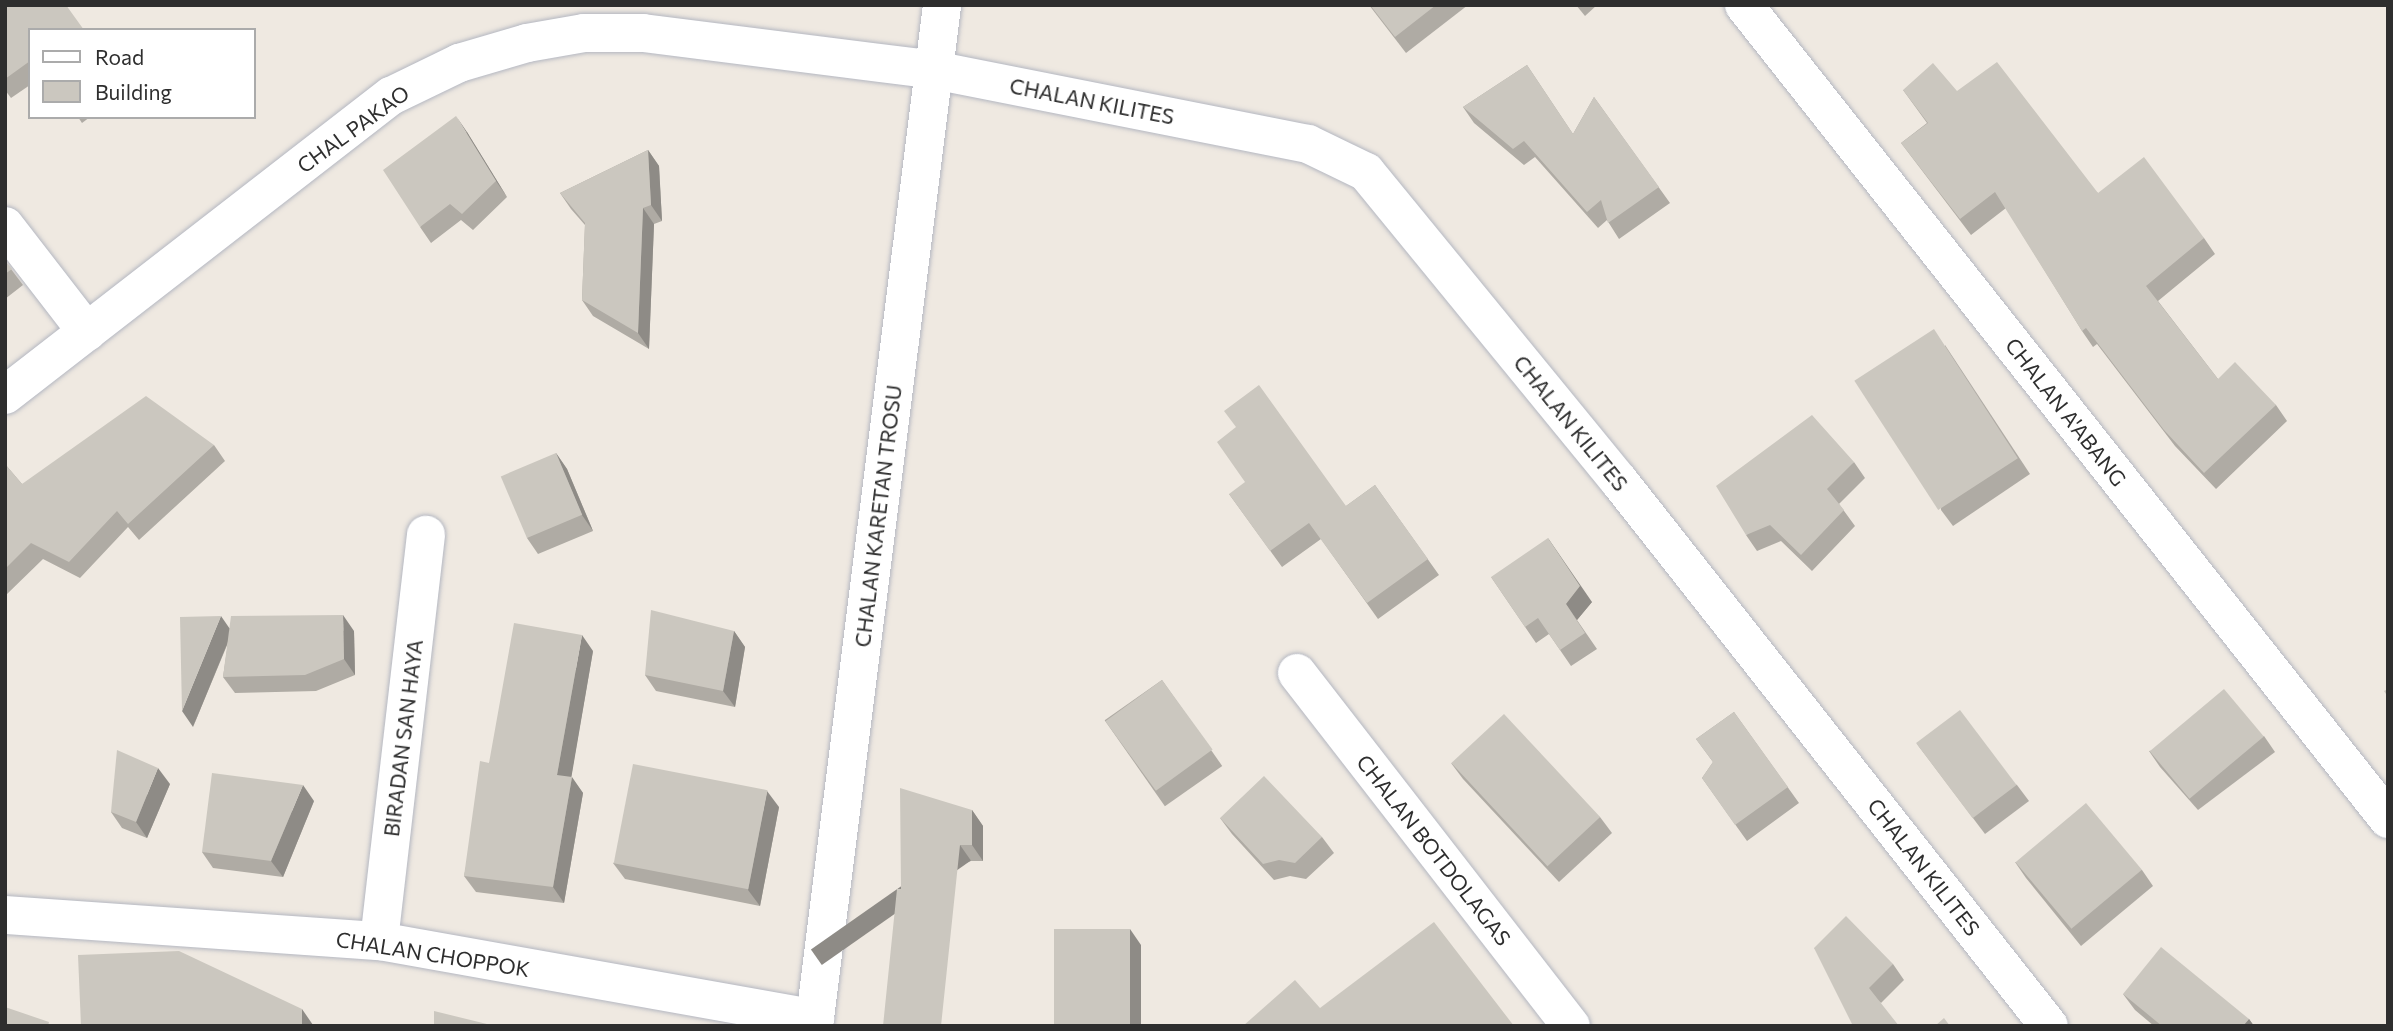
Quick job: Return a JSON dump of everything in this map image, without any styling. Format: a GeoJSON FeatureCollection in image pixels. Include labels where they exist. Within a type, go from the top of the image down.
{"type":"FeatureCollection","features":[{"type":"Feature","properties":{"kind":"street","name":"CHALAN KARETAN TROSU"},"geometry":{"type":"LineString","coordinates":[[815,1022],[942,5]]}},
{"type":"Feature","properties":{"kind":"street","name":"CHALAN A'ABANG"},"geometry":{"type":"LineString","coordinates":[[1744,5],[2388,819]]}},
{"type":"Feature","properties":{"kind":"street","name":"CHAL PAKAO"},"geometry":{"type":"LineString","coordinates":[[5,395],[391,96],[459,63],[527,43],[584,33],[643,33],[934,70]]}},
{"type":"Feature","properties":{"kind":"street","name":"CHALAN KILITES"},"geometry":{"type":"LineString","coordinates":[[934,70],[1308,144],[1366,172],[1619,481],[2049,1026]]}},
{"type":"Feature","properties":{"kind":"street"},"geometry":{"type":"LineString","coordinates":[[5,226],[87,332]]}},
{"type":"Feature","properties":{"kind":"street","name":"BIRADAN SAN HAYA"},"geometry":{"type":"LineString","coordinates":[[379,941],[426,535]]}},
{"type":"Feature","properties":{"kind":"street","name":"CHALAN BOTDOLAGAS"},"geometry":{"type":"LineString","coordinates":[[1297,673],[1572,1026]]}},
{"type":"Feature","properties":{"kind":"street","name":"CHALAN CHOPPOK"},"geometry":{"type":"LineString","coordinates":[[5,915],[379,941],[815,1022]]}},
{"type":"Feature","properties":{"kind":"building"},"geometry":{"type":"Polygon","coordinates":[[[9,5],[66,5],[83,28],[28,28],[28,62],[5,79],[5,8],[9,5]]]}},
{"type":"Feature","properties":{"kind":"building"},"geometry":{"type":"Polygon","coordinates":[[[1370,5],[1436,5],[1395,37],[1370,5]]]}},
{"type":"Feature","properties":{"kind":"building"},"geometry":{"type":"Polygon","coordinates":[[[1997,62],[2098,193],[2144,157],[2204,238],[2146,286],[2218,379],[2235,362],[2276,405],[2204,473],[2164,430],[2086,328],[2082,331],[1995,192],[1960,219],[1901,143],[1928,123],[1903,90],[1933,63],[1957,91],[1997,62]]]}},
{"type":"Feature","properties":{"kind":"building"},"geometry":{"type":"Polygon","coordinates":[[[1527,65],[1573,134],[1594,97],[1659,187],[1608,223],[1601,200],[1587,212],[1524,141],[1513,149],[1463,107],[1527,65]]]}},
{"type":"Feature","properties":{"kind":"building"},"geometry":{"type":"Polygon","coordinates":[[[456,116],[496,181],[462,214],[450,204],[420,227],[383,170],[456,116]]]}},
{"type":"Feature","properties":{"kind":"building"},"geometry":{"type":"Polygon","coordinates":[[[648,150],[651,205],[643,208],[638,333],[582,300],[585,223],[560,193],[648,150]]]}},
{"type":"Feature","properties":{"kind":"building"},"geometry":{"type":"Polygon","coordinates":[[[5,261],[12,269],[5,274],[5,261]]]}},
{"type":"Feature","properties":{"kind":"building"},"geometry":{"type":"Polygon","coordinates":[[[1934,329],[2018,458],[1938,510],[1854,381],[1934,329]]]}},
{"type":"Feature","properties":{"kind":"building"},"geometry":{"type":"Polygon","coordinates":[[[1259,385],[1346,506],[1375,485],[1428,559],[1367,603],[1309,523],[1270,551],[1229,494],[1245,482],[1217,442],[1236,427],[1224,411],[1259,385]]]}},
{"type":"Feature","properties":{"kind":"building"},"geometry":{"type":"Polygon","coordinates":[[[146,396],[214,445],[128,524],[117,511],[69,562],[31,543],[5,569],[5,464],[22,484],[146,396]]]}},
{"type":"Feature","properties":{"kind":"building"},"geometry":{"type":"Polygon","coordinates":[[[1812,415],[1854,462],[1827,489],[1844,510],[1801,555],[1770,525],[1746,535],[1716,486],[1812,415]]]}},
{"type":"Feature","properties":{"kind":"building"},"geometry":{"type":"Polygon","coordinates":[[[556,453],[582,515],[527,538],[501,476],[556,453]]]}},
{"type":"Feature","properties":{"kind":"building"},"geometry":{"type":"Polygon","coordinates":[[[1548,538],[1580,586],[1566,604],[1585,633],[1560,650],[1538,618],[1525,627],[1491,577],[1548,538]]]}},
{"type":"Feature","properties":{"kind":"building"},"geometry":{"type":"Polygon","coordinates":[[[651,610],[734,631],[723,691],[645,675],[651,610]]]}},
{"type":"Feature","properties":{"kind":"building"},"geometry":{"type":"Polygon","coordinates":[[[343,615],[344,659],[305,675],[223,677],[231,616],[343,615]]]}},
{"type":"Feature","properties":{"kind":"building"},"geometry":{"type":"Polygon","coordinates":[[[221,616],[182,711],[180,617],[221,616]]]}},
{"type":"Feature","properties":{"kind":"building"},"geometry":{"type":"Polygon","coordinates":[[[514,623],[582,635],[557,775],[572,777],[553,887],[464,876],[480,761],[489,763],[514,623]]]}},
{"type":"Feature","properties":{"kind":"building"},"geometry":{"type":"Polygon","coordinates":[[[1162,680],[1213,750],[1156,791],[1105,721],[1162,680]]]}},
{"type":"Feature","properties":{"kind":"building"},"geometry":{"type":"Polygon","coordinates":[[[2224,689],[2264,736],[2190,799],[2150,751],[2224,689]]]}},
{"type":"Feature","properties":{"kind":"building"},"geometry":{"type":"Polygon","coordinates":[[[1960,710],[2017,785],[1973,818],[1916,743],[1960,710]]]}},
{"type":"Feature","properties":{"kind":"building"},"geometry":{"type":"Polygon","coordinates":[[[1734,712],[1788,787],[1735,825],[1702,778],[1713,762],[1696,739],[1734,712]]]}},
{"type":"Feature","properties":{"kind":"building"},"geometry":{"type":"Polygon","coordinates":[[[1504,714],[1600,817],[1548,866],[1451,763],[1504,714]]]}},
{"type":"Feature","properties":{"kind":"building"},"geometry":{"type":"Polygon","coordinates":[[[117,750],[158,768],[136,822],[111,812],[117,750]]]}},
{"type":"Feature","properties":{"kind":"building"},"geometry":{"type":"Polygon","coordinates":[[[633,764],[767,790],[748,889],[614,863],[633,764]]]}},
{"type":"Feature","properties":{"kind":"building"},"geometry":{"type":"Polygon","coordinates":[[[212,773],[303,785],[271,861],[202,852],[212,773]]]}},
{"type":"Feature","properties":{"kind":"building"},"geometry":{"type":"Polygon","coordinates":[[[1264,776],[1322,837],[1295,863],[1279,860],[1263,864],[1220,818],[1264,776]]]}},
{"type":"Feature","properties":{"kind":"building"},"geometry":{"type":"Polygon","coordinates":[[[900,788],[972,810],[972,845],[960,845],[941,1026],[883,1026],[897,889],[901,889],[900,788]]]}},
{"type":"Feature","properties":{"kind":"building"},"geometry":{"type":"Polygon","coordinates":[[[2086,803],[2142,870],[2071,929],[2016,862],[2086,803]]]}},
{"type":"Feature","properties":{"kind":"building"},"geometry":{"type":"Polygon","coordinates":[[[1846,916],[1893,964],[1869,988],[1899,1026],[1853,1026],[1814,948],[1846,916]]]}},
{"type":"Feature","properties":{"kind":"building"},"geometry":{"type":"Polygon","coordinates":[[[1434,922],[1514,1026],[1243,1026],[1295,980],[1320,1008],[1434,922]]]}},
{"type":"Feature","properties":{"kind":"building"},"geometry":{"type":"Polygon","coordinates":[[[1054,929],[1130,929],[1130,1026],[1054,1026],[1054,929]]]}},
{"type":"Feature","properties":{"kind":"building"},"geometry":{"type":"Polygon","coordinates":[[[2161,947],[2249,1019],[2243,1026],[2162,1026],[2123,994],[2161,947]]]}},
{"type":"Feature","properties":{"kind":"building"},"geometry":{"type":"Polygon","coordinates":[[[179,951],[302,1009],[302,1026],[81,1026],[78,955],[179,951]]]}},
{"type":"Feature","properties":{"kind":"building"},"geometry":{"type":"Polygon","coordinates":[[[5,1007],[49,1022],[48,1026],[5,1026],[5,1007]]]}},
{"type":"Feature","properties":{"kind":"building"},"geometry":{"type":"Polygon","coordinates":[[[434,1011],[495,1026],[434,1026],[434,1011]]]}},
{"type":"Feature","properties":{"kind":"building"},"geometry":{"type":"Polygon","coordinates":[[[1944,1018],[1950,1026],[1935,1026],[1944,1018]]]}}]}
